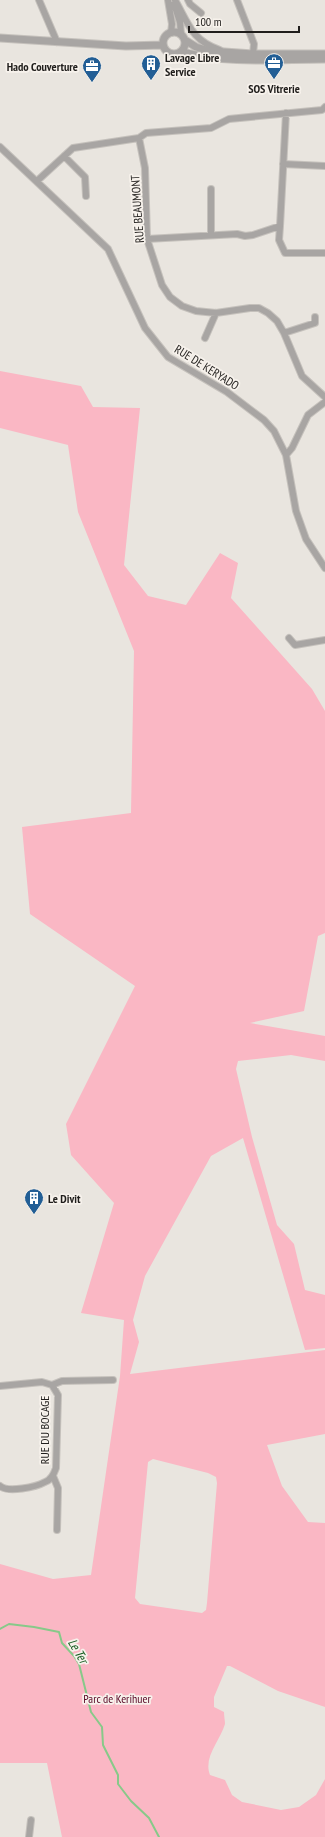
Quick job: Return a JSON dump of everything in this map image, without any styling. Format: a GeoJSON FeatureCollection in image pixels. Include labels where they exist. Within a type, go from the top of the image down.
{"type":"FeatureCollection","features":[{"type":"Feature","properties":{"kind":"street"},"geometry":{"type":"LineString","coordinates":[[39,0],[57,42]]}},
{"type":"Feature","properties":{"kind":"street"},"geometry":{"type":"LineString","coordinates":[[168,0],[172,24],[171,32],[166,36],[163,45],[166,51],[172,54],[182,52],[210,58],[255,61],[325,59]]}},
{"type":"Feature","properties":{"kind":"street"},"geometry":{"type":"LineString","coordinates":[[174,0],[191,31],[196,37],[208,46],[227,52]]}},
{"type":"Feature","properties":{"kind":"street"},"geometry":{"type":"LineString","coordinates":[[174,0],[185,46],[182,52]]}},
{"type":"Feature","properties":{"kind":"street"},"geometry":{"type":"LineString","coordinates":[[188,0],[190,4],[201,13]]}},
{"type":"Feature","properties":{"kind":"street"},"geometry":{"type":"LineString","coordinates":[[237,0],[254,44],[253,54]]}},
{"type":"Feature","properties":{"kind":"street"},"geometry":{"type":"LineString","coordinates":[[171,32],[183,37],[200,48],[227,52],[253,54],[325,54]]}},
{"type":"Feature","properties":{"kind":"street"},"geometry":{"type":"LineString","coordinates":[[0,38],[130,46],[163,45]]}},
{"type":"Feature","properties":{"kind":"street"},"geometry":{"type":"LineString","coordinates":[[294,60],[325,64]]}},
{"type":"Feature","properties":{"kind":"street"},"geometry":{"type":"LineString","coordinates":[[37,181],[73,148],[139,138],[146,133],[211,128],[229,119],[322,110],[325,107]]}},
{"type":"Feature","properties":{"kind":"street"},"geometry":{"type":"LineString","coordinates":[[286,113],[279,240],[285,253],[325,253]]}},
{"type":"Feature","properties":{"kind":"street","name":"RUE BEAUMONT"},"geometry":{"type":"LineString","coordinates":[[139,138],[145,168],[147,239],[162,285],[170,297],[182,306],[196,311],[216,313],[259,308],[268,312],[277,321],[284,333],[302,376],[325,396]]}},
{"type":"Feature","properties":{"kind":"street","name":"RUE DE KERYADO"},"geometry":{"type":"LineString","coordinates":[[0,147],[108,250],[145,328],[168,357],[227,392],[264,420],[274,431],[286,455],[296,511],[306,539],[325,568]]}},
{"type":"Feature","properties":{"kind":"street"},"geometry":{"type":"LineString","coordinates":[[64,156],[85,177],[86,196]]}},
{"type":"Feature","properties":{"kind":"street"},"geometry":{"type":"LineString","coordinates":[[283,164],[325,166]]}},
{"type":"Feature","properties":{"kind":"street"},"geometry":{"type":"LineString","coordinates":[[210,189],[211,235]]}},
{"type":"Feature","properties":{"kind":"street"},"geometry":{"type":"LineString","coordinates":[[147,239],[237,234],[245,236],[254,235],[280,226]]}},
{"type":"Feature","properties":{"kind":"street"},"geometry":{"type":"LineString","coordinates":[[205,338],[216,313]]}},
{"type":"Feature","properties":{"kind":"street"},"geometry":{"type":"LineString","coordinates":[[284,333],[315,323],[315,317]]}},
{"type":"Feature","properties":{"kind":"street"},"geometry":{"type":"LineString","coordinates":[[286,455],[292,448],[308,415],[325,402]]}},
{"type":"Feature","properties":{"kind":"street"},"geometry":{"type":"LineString","coordinates":[[289,638],[295,645],[325,640]]}},
{"type":"Feature","properties":{"kind":"street","name":"RUE DU BOCAGE"},"geometry":{"type":"LineString","coordinates":[[0,1386],[42,1382],[52,1385],[62,1381],[113,1380]]}},
{"type":"Feature","properties":{"kind":"street","name":"RUE DU BOCAGE"},"geometry":{"type":"LineString","coordinates":[[0,1486],[10,1490],[46,1482],[53,1476],[56,1468],[58,1394],[52,1385]]}},
{"type":"Feature","properties":{"kind":"street","name":"RUE DU BOCAGE"},"geometry":{"type":"LineString","coordinates":[[53,1476],[58,1488],[57,1530]]}},
{"type":"Feature","properties":{"kind":"street"},"geometry":{"type":"LineString","coordinates":[[29,1837],[31,1820]]}},
{"type":"Feature","properties":{"kind":"green space","name":"Parc de Kerihuer"},"geometry":{"type":"Polygon","coordinates":[[[0,371],[81,386],[93,407],[140,408],[124,565],[148,596],[186,605],[220,553],[238,563],[231,598],[312,689],[325,711],[325,933],[318,936],[304,1011],[250,1023],[325,1036],[325,1061],[291,1055],[238,1061],[236,1069],[252,1137],[277,1225],[294,1244],[305,1290],[325,1295],[325,1348],[305,1350],[243,1138],[211,1156],[145,1276],[133,1320],[139,1342],[130,1374],[325,1350],[325,1434],[267,1445],[282,1486],[308,1522],[325,1523],[325,1707],[278,1691],[230,1666],[227,1666],[214,1697],[214,1707],[224,1712],[225,1724],[210,1755],[208,1768],[210,1775],[225,1780],[232,1795],[242,1802],[281,1810],[299,1807],[316,1795],[325,1779],[325,1837],[62,1837],[47,1763],[0,1763],[0,1564],[53,1579],[91,1575],[120,1376],[124,1320],[81,1313],[114,1203],[71,1155],[66,1124],[135,986],[30,914],[22,827],[131,813],[134,651],[78,512],[68,445],[0,428],[0,371]],[[153,1459],[148,1462],[135,1598],[140,1604],[202,1613],[206,1610],[217,1483],[216,1477],[208,1473],[153,1459]]]}},
{"type":"Feature","properties":{"kind":"waterway","name":"Le Ter"},"geometry":{"type":"LineString","coordinates":[[0,1629],[9,1624],[59,1632],[62,1643],[79,1664],[91,1712],[102,1727],[103,1745],[118,1775],[118,1784],[131,1801],[149,1818],[159,1837]]}},
{"type":"Feature","properties":{"kind":"place","name":"SOS Vitrerie"},"geometry":{"type":"Point","coordinates":[274,80]}},
{"type":"Feature","properties":{"kind":"place","name":"Lavage Libre Service"},"geometry":{"type":"Point","coordinates":[151,81]}},
{"type":"Feature","properties":{"kind":"place","name":"Hado Couverture"},"geometry":{"type":"Point","coordinates":[92,83]}},
{"type":"Feature","properties":{"kind":"place","name":"Le Divit"},"geometry":{"type":"Point","coordinates":[34,1215]}}]}
